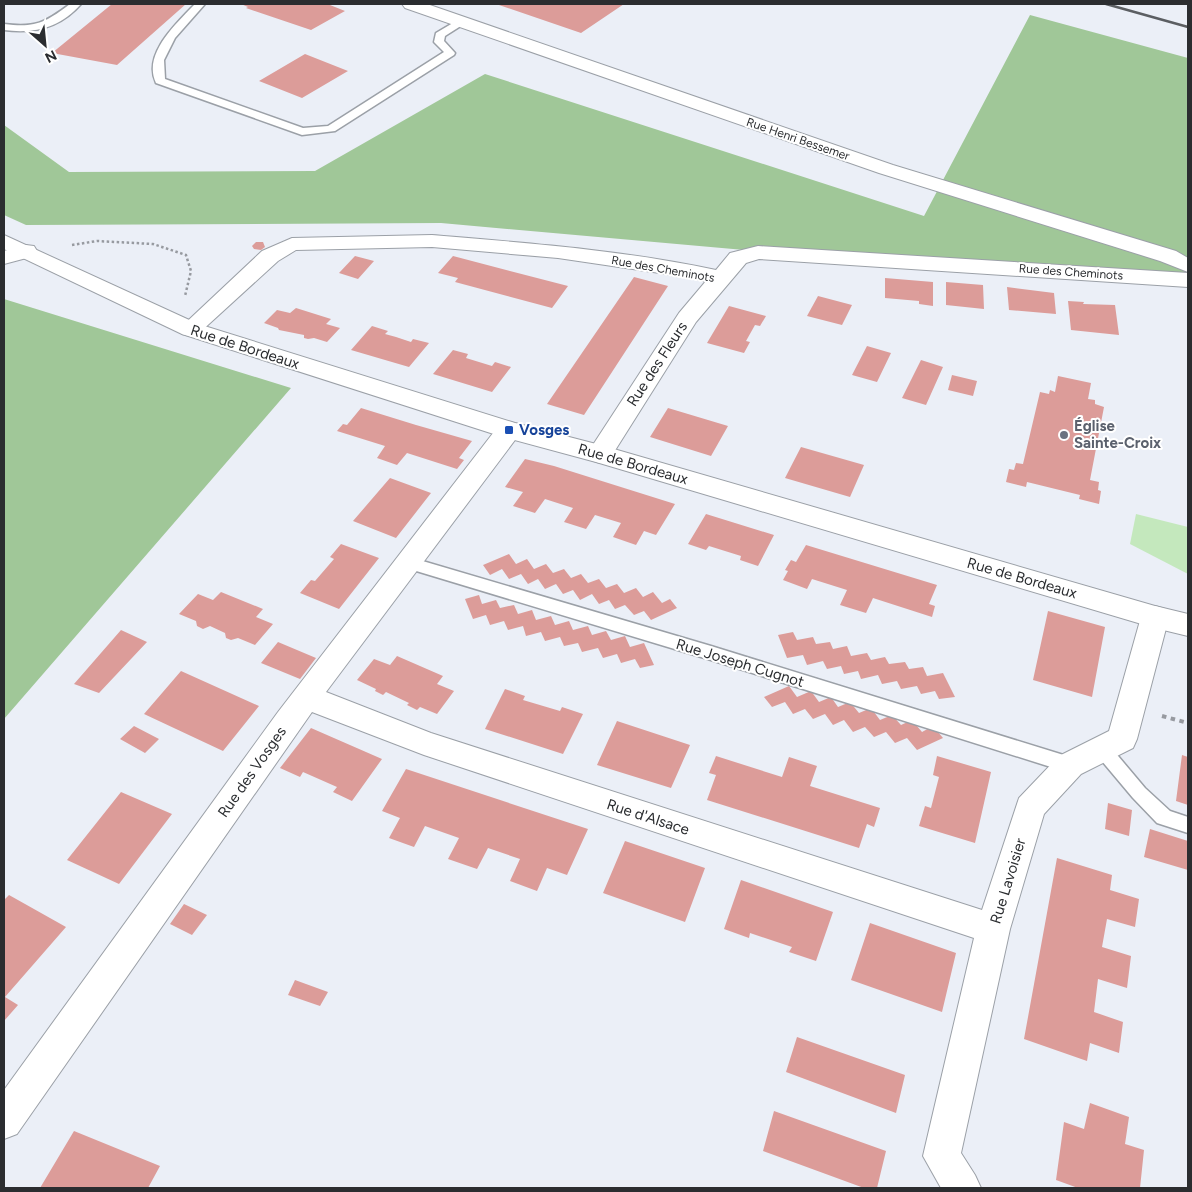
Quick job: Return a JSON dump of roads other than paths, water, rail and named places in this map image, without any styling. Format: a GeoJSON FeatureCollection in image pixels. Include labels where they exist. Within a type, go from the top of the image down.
{"type":"FeatureCollection","features":[{"type":"Feature","properties":{"kind":"street","name":"Rue Henri Bessemer"},"geometry":{"type":"LineString","coordinates":[[411,4],[886,169],[1168,256],[1188,266]]}},
{"type":"Feature","properties":{"kind":"street","name":"Rue de Bordeaux"},"geometry":{"type":"LineString","coordinates":[[4,241],[183,326],[509,430],[600,454],[1155,617],[1188,624]]}},
{"type":"Feature","properties":{"kind":"street","name":"Rue des Cheminots"},"geometry":{"type":"LineString","coordinates":[[183,326],[270,256],[292,244],[326,242],[432,241],[558,252],[680,269],[721,278],[738,258],[758,252],[1188,280]]}},
{"type":"Feature","properties":{"kind":"street"},"geometry":{"type":"LineString","coordinates":[[4,258],[26,251]]}},
{"type":"Feature","properties":{"kind":"street","name":"Rue des Fleurs"},"geometry":{"type":"LineString","coordinates":[[600,454],[687,318],[721,278]]}},
{"type":"Feature","properties":{"kind":"street","name":"Rue des Vosges"},"geometry":{"type":"LineString","coordinates":[[4,1121],[306,697],[509,430]]}},
{"type":"Feature","properties":{"kind":"street","name":"Rue Lavoisier"},"geometry":{"type":"LineString","coordinates":[[962,1188],[942,1156],[993,929],[1030,807],[1070,765],[1122,739],[1155,617]]}},
{"type":"Feature","properties":{"kind":"street","name":"Rue d'Alsace"},"geometry":{"type":"LineString","coordinates":[[306,697],[424,744],[993,929]]}},
{"type":"Feature","properties":{"kind":"lane"},"geometry":{"type":"LineString","coordinates":[[4,27],[23,30],[45,27],[76,4]]}},
{"type":"Feature","properties":{"kind":"lane"},"geometry":{"type":"LineString","coordinates":[[200,4],[170,37],[159,60],[160,81],[302,132],[331,129],[450,53],[439,42],[440,35],[462,22]]}},
{"type":"Feature","properties":{"kind":"lane","name":"Rue Joseph Cugnot"},"geometry":{"type":"LineString","coordinates":[[409,563],[710,653],[1070,765]]}},
{"type":"Feature","properties":{"kind":"lane"},"geometry":{"type":"LineString","coordinates":[[1102,749],[1139,793],[1164,817],[1188,825]]}},
{"type":"Feature","properties":{"kind":"railway"},"geometry":{"type":"LineString","coordinates":[[1106,4],[1188,27]]}},
{"type":"Feature","properties":{"kind":"place","name":"Vosges"},"geometry":{"type":"Point","coordinates":[509,430]}},
{"type":"Feature","properties":{"kind":"place","name":"Église Sainte-Croix"},"geometry":{"type":"Point","coordinates":[1064,435]}}]}
